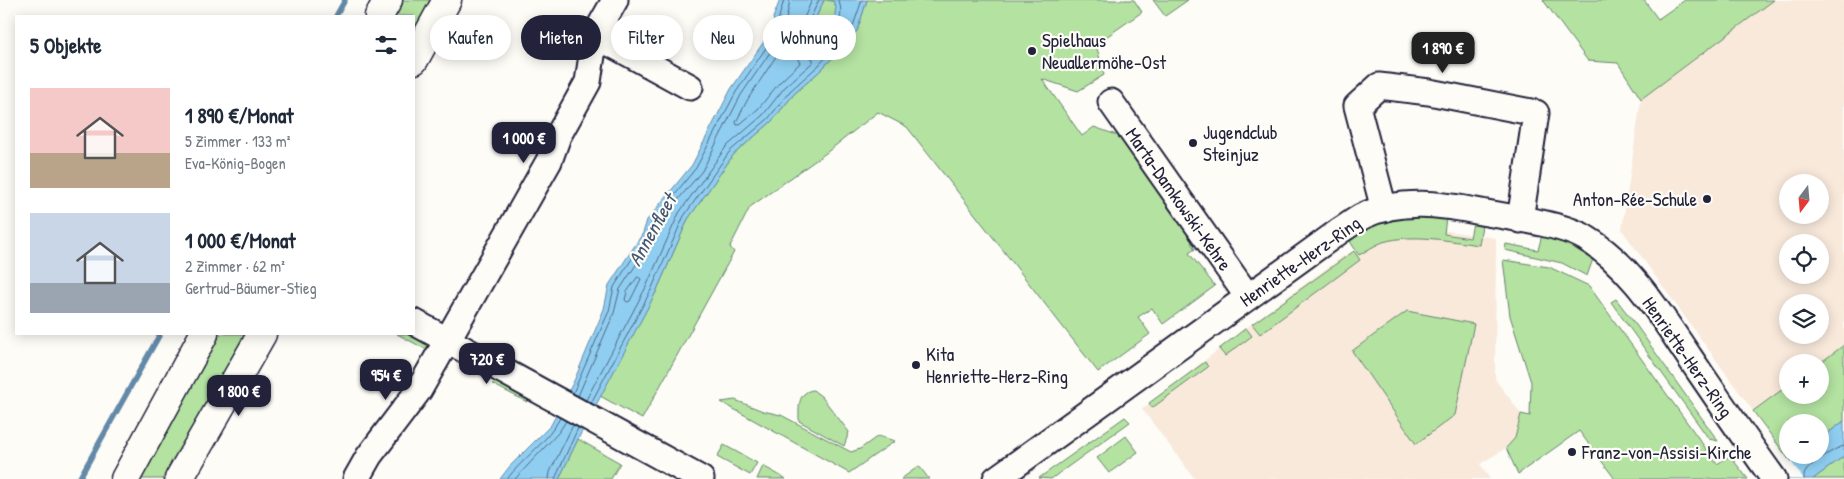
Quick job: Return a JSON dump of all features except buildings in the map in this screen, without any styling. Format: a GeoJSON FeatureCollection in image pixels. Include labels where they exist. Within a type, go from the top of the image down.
{"type":"FeatureCollection","features":[{"type":"Feature","properties":{"kind":"main road"},"geometry":{"type":"LineString","coordinates":[[380,15],[388,0]]}},
{"type":"Feature","properties":{"kind":"main road"},"geometry":{"type":"LineString","coordinates":[[415,58],[447,0]]}},
{"type":"Feature","properties":{"kind":"main road"},"geometry":{"type":"LineString","coordinates":[[125,479],[203,335]]}},
{"type":"Feature","properties":{"kind":"main road"},"geometry":{"type":"LineString","coordinates":[[179,479],[261,335]]}},
{"type":"Feature","properties":{"kind":"street"},"geometry":{"type":"LineString","coordinates":[[601,25],[615,0]]}},
{"type":"Feature","properties":{"kind":"street"},"geometry":{"type":"LineString","coordinates":[[601,39],[690,87]]}},
{"type":"Feature","properties":{"kind":"street"},"geometry":{"type":"LineString","coordinates":[[356,479],[369,456],[419,390],[549,162],[558,136],[588,82],[591,60]]}},
{"type":"Feature","properties":{"kind":"street"},"geometry":{"type":"LineString","coordinates":[[1384,209],[1357,106],[1379,86],[1429,92],[1536,113],[1520,220]]}},
{"type":"Feature","properties":{"kind":"street","name":"Marta-Damkowski-Kehre"},"geometry":{"type":"LineString","coordinates":[[1111,102],[1248,297]]}},
{"type":"Feature","properties":{"kind":"street","name":"Henriette-Herz-Ring"},"geometry":{"type":"LineString","coordinates":[[996,479],[1340,230],[1362,217],[1384,209],[1416,203],[1448,206],[1556,227],[1582,236],[1605,251],[1627,271],[1656,308],[1774,479]]}},
{"type":"Feature","properties":{"kind":"street"},"geometry":{"type":"LineString","coordinates":[[415,323],[701,479]]}},
{"type":"Feature","properties":{"kind":"shaded area","name":"Anton-Rée-Schule"},"geometry":{"type":"Polygon","coordinates":[[[1774,0],[1844,0],[1844,345],[1829,356],[1829,354],[1779,354],[1779,392],[1753,411],[1622,230],[1641,99],[1774,0]]]}},
{"type":"Feature","properties":{"kind":"shaded area"},"geometry":{"type":"Polygon","coordinates":[[[1447,231],[1496,238],[1495,379],[1521,414],[1515,438],[1506,448],[1480,464],[1490,479],[1195,479],[1142,409],[1263,315],[1342,257],[1390,234],[1447,231]]]}},
{"type":"Feature","properties":{"kind":"green space"},"geometry":{"type":"Polygon","coordinates":[[[397,0],[440,0],[415,45],[415,15],[390,15],[397,0]]]}},
{"type":"Feature","properties":{"kind":"green space"},"geometry":{"type":"Polygon","coordinates":[[[824,0],[833,1],[837,7],[836,15],[817,15],[824,0]]]}},
{"type":"Feature","properties":{"kind":"green space"},"geometry":{"type":"Polygon","coordinates":[[[867,0],[1134,0],[1142,12],[1096,44],[1104,75],[1078,91],[1042,79],[1082,136],[1094,127],[1125,138],[1197,239],[1191,243],[1195,249],[1189,253],[1215,286],[1163,324],[1152,308],[1138,317],[1150,334],[1098,372],[907,127],[878,112],[826,153],[750,207],[730,247],[734,252],[642,419],[600,396],[656,292],[688,219],[734,154],[771,122],[794,94],[830,60],[856,60],[857,31],[867,0]]]}},
{"type":"Feature","properties":{"kind":"green space"},"geometry":{"type":"Polygon","coordinates":[[[1153,0],[1188,0],[1165,16],[1153,0]]]}},
{"type":"Feature","properties":{"kind":"green space"},"geometry":{"type":"Polygon","coordinates":[[[1543,0],[1644,0],[1658,19],[1685,0],[1774,0],[1641,99],[1618,63],[1588,61],[1543,0]]]}},
{"type":"Feature","properties":{"kind":"green space"},"geometry":{"type":"Polygon","coordinates":[[[1421,216],[1446,218],[1444,234],[1470,238],[1473,223],[1482,225],[1479,245],[1419,238],[1395,239],[1374,246],[1359,255],[1347,237],[1382,222],[1421,216]]]}},
{"type":"Feature","properties":{"kind":"green space"},"geometry":{"type":"Polygon","coordinates":[[[1542,235],[1565,243],[1593,259],[1587,276],[1562,263],[1505,250],[1506,244],[1538,250],[1542,235]]]}},
{"type":"Feature","properties":{"kind":"green space"},"geometry":{"type":"Polygon","coordinates":[[[1354,251],[1360,260],[1260,334],[1252,324],[1354,251]]]}},
{"type":"Feature","properties":{"kind":"green space"},"geometry":{"type":"Polygon","coordinates":[[[1503,260],[1549,267],[1589,286],[1717,464],[1730,456],[1748,479],[1615,479],[1579,431],[1518,474],[1506,448],[1515,438],[1521,414],[1530,416],[1531,382],[1510,316],[1503,260]]]}},
{"type":"Feature","properties":{"kind":"green space"},"geometry":{"type":"Polygon","coordinates":[[[1616,299],[1718,441],[1709,439],[1611,302],[1616,299]]]}},
{"type":"Feature","properties":{"kind":"green space"},"geometry":{"type":"Polygon","coordinates":[[[1407,311],[1474,324],[1455,415],[1416,444],[1352,351],[1407,311]]]}},
{"type":"Feature","properties":{"kind":"green space"},"geometry":{"type":"Polygon","coordinates":[[[1246,328],[1252,336],[1225,356],[1219,349],[1246,328]]]}},
{"type":"Feature","properties":{"kind":"green space"},"geometry":{"type":"Polygon","coordinates":[[[214,335],[250,335],[170,479],[134,479],[214,335]]]}},
{"type":"Feature","properties":{"kind":"green space"},"geometry":{"type":"Polygon","coordinates":[[[399,335],[411,335],[434,346],[433,353],[399,335]]]}},
{"type":"Feature","properties":{"kind":"green space"},"geometry":{"type":"Polygon","coordinates":[[[1844,345],[1844,421],[1829,432],[1829,414],[1779,414],[1779,446],[1753,411],[1779,392],[1779,404],[1829,404],[1829,356],[1844,345]]]}},
{"type":"Feature","properties":{"kind":"green space"},"geometry":{"type":"Polygon","coordinates":[[[1205,362],[1208,367],[1152,408],[1149,403],[1205,362]]]}},
{"type":"Feature","properties":{"kind":"green space"},"geometry":{"type":"Polygon","coordinates":[[[499,381],[529,397],[527,402],[492,384],[499,381]]]}},
{"type":"Feature","properties":{"kind":"green space"},"geometry":{"type":"Polygon","coordinates":[[[813,390],[822,397],[849,432],[844,446],[799,421],[800,401],[804,394],[813,390]]]}},
{"type":"Feature","properties":{"kind":"green space"},"geometry":{"type":"Polygon","coordinates":[[[735,400],[763,411],[781,415],[851,452],[860,449],[878,436],[895,441],[849,473],[721,402],[735,400]]]}},
{"type":"Feature","properties":{"kind":"green space"},"geometry":{"type":"Polygon","coordinates":[[[1125,417],[1130,422],[1051,479],[1039,478],[1125,417]]]}},
{"type":"Feature","properties":{"kind":"green space"},"geometry":{"type":"Polygon","coordinates":[[[1126,436],[1138,452],[1109,473],[1097,458],[1126,436]]]}},
{"type":"Feature","properties":{"kind":"green space"},"geometry":{"type":"Polygon","coordinates":[[[578,439],[620,463],[611,479],[559,479],[578,439]]]}},
{"type":"Feature","properties":{"kind":"green space"},"geometry":{"type":"Polygon","coordinates":[[[724,445],[757,463],[750,475],[717,457],[724,445]]]}},
{"type":"Feature","properties":{"kind":"green space"},"geometry":{"type":"Polygon","coordinates":[[[1844,456],[1844,479],[1813,479],[1844,456]]]}},
{"type":"Feature","properties":{"kind":"green space"},"geometry":{"type":"Polygon","coordinates":[[[763,466],[786,479],[757,479],[763,466]]]}},
{"type":"Feature","properties":{"kind":"green space"},"geometry":{"type":"Polygon","coordinates":[[[919,466],[929,479],[901,479],[919,466]]]}},
{"type":"Feature","properties":{"kind":"water"},"geometry":{"type":"Polygon","coordinates":[[[780,0],[824,0],[817,15],[774,15],[780,0]]]}},
{"type":"Feature","properties":{"kind":"water"},"geometry":{"type":"Polygon","coordinates":[[[828,0],[867,0],[857,31],[856,15],[835,15],[836,7],[833,1],[828,0]]]}},
{"type":"Feature","properties":{"kind":"water","name":"Annenfleet"},"geometry":{"type":"Polygon","coordinates":[[[763,43],[763,60],[830,60],[794,94],[771,122],[734,154],[688,219],[656,292],[578,439],[559,479],[500,479],[510,466],[551,425],[574,381],[604,309],[609,285],[643,233],[647,220],[692,165],[731,89],[763,43]]]}},
{"type":"Feature","properties":{"kind":"water"},"geometry":{"type":"Polygon","coordinates":[[[1844,421],[1844,456],[1813,479],[1765,479],[1786,464],[1829,464],[1829,432],[1844,421]]]}},
{"type":"Feature","properties":{"kind":"pier"},"geometry":{"type":"Polygon","coordinates":[[[1782,464],[1793,464],[1804,479],[1763,479],[1782,464]]]}},
{"type":"Feature","properties":{"kind":"waterway"},"geometry":{"type":"LineString","coordinates":[[337,15],[345,0]]}},
{"type":"Feature","properties":{"kind":"waterway"},"geometry":{"type":"LineString","coordinates":[[79,479],[159,335]]}},
{"type":"Feature","properties":{"kind":"place","name":"Spielhaus Neuallermöhe-Ost"},"geometry":{"type":"Point","coordinates":[1032,51]}},
{"type":"Feature","properties":{"kind":"place","name":"Jugendclub Steinjuz"},"geometry":{"type":"Point","coordinates":[1193,143]}},
{"type":"Feature","properties":{"kind":"place","name":"Anton-Rée-Schule"},"geometry":{"type":"Point","coordinates":[1707,199]}},
{"type":"Feature","properties":{"kind":"place","name":"Kita Henriette-Herz-Ring"},"geometry":{"type":"Point","coordinates":[916,365]}},
{"type":"Feature","properties":{"kind":"place","name":"Franz-von-Assisi-Kirche"},"geometry":{"type":"Point","coordinates":[1572,452]}}]}
